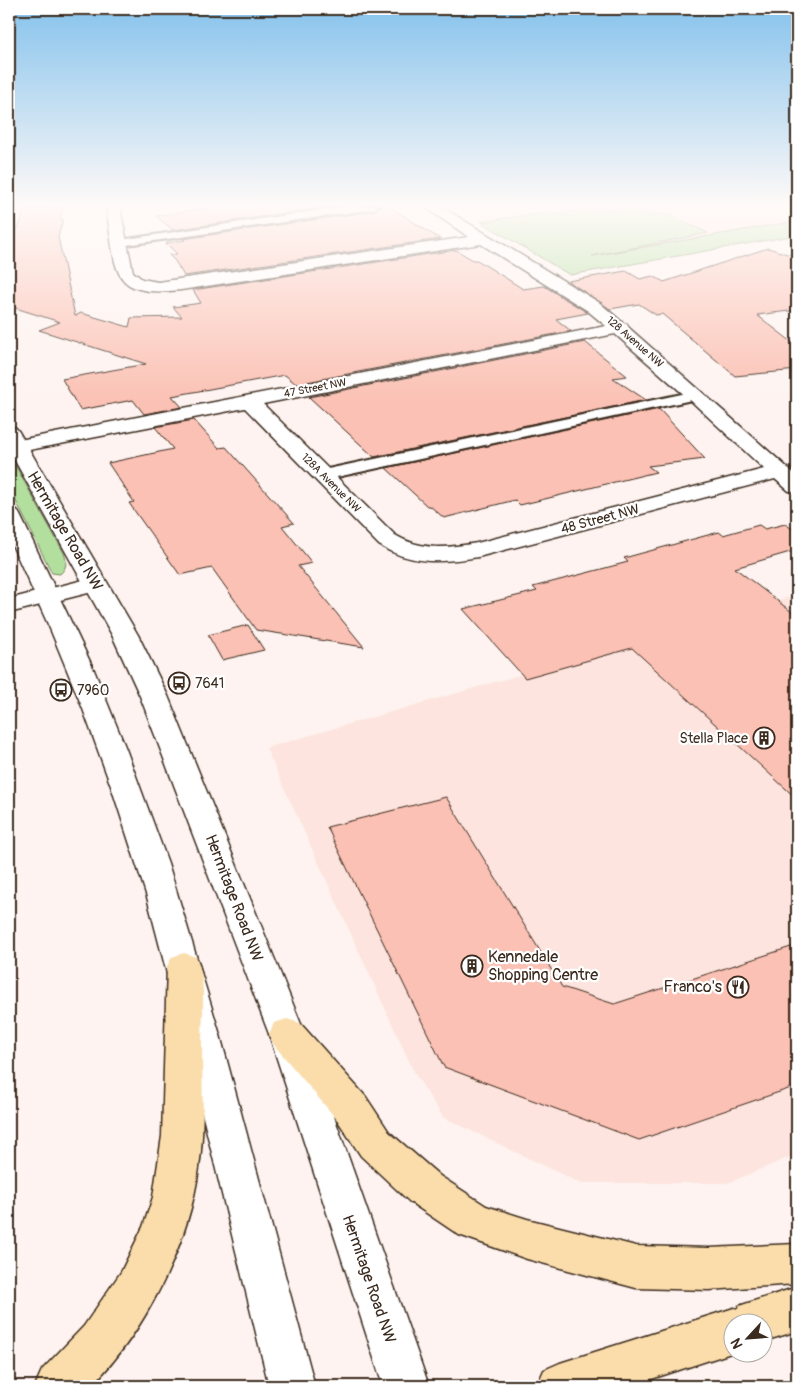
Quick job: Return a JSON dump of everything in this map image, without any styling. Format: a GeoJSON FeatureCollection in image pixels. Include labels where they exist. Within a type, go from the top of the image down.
{"type":"FeatureCollection","features":[{"type":"Feature","properties":{"kind":"main road"},"geometry":{"type":"LineString","coordinates":[[58,1386],[104,1336],[135,1290],[158,1244],[172,1206],[179,1168],[182,1133],[184,966]]}},
{"type":"Feature","properties":{"kind":"main road"},"geometry":{"type":"LineString","coordinates":[[287,1034],[352,1109],[375,1144],[425,1189],[474,1221],[527,1240],[636,1267],[709,1269],[797,1264]]}},
{"type":"Feature","properties":{"kind":"main road"},"geometry":{"type":"LineString","coordinates":[[774,1316],[797,1309]]}},
{"type":"Feature","properties":{"kind":"main road"},"geometry":{"type":"LineString","coordinates":[[560,1386],[724,1333]]}},
{"type":"Feature","properties":{"kind":"street"},"geometry":{"type":"LineString","coordinates":[[125,271],[128,277],[143,285],[166,287],[272,271]]}},
{"type":"Feature","properties":{"kind":"street","name":"128 Avenue NW"},"geometry":{"type":"LineString","coordinates":[[535,271],[594,307],[621,328],[779,472],[797,486]]}},
{"type":"Feature","properties":{"kind":"street","name":"47 Street NW"},"geometry":{"type":"LineString","coordinates":[[12,443],[249,401],[621,328]]}},
{"type":"Feature","properties":{"kind":"street","name":"128A Avenue NW"},"geometry":{"type":"LineString","coordinates":[[249,401],[387,540],[395,546],[419,554]]}},
{"type":"Feature","properties":{"kind":"street","name":"Hermitage Road NW"},"geometry":{"type":"LineString","coordinates":[[12,443],[125,635],[154,696],[287,1034],[406,1386]]}},
{"type":"Feature","properties":{"kind":"street","name":"48 Street NW"},"geometry":{"type":"LineString","coordinates":[[419,554],[438,555],[478,550],[779,472]]}},
{"type":"Feature","properties":{"kind":"street"},"geometry":{"type":"LineString","coordinates":[[9,515],[49,596],[108,738],[142,831],[184,966],[292,1386]]}},
{"type":"Feature","properties":{"kind":"street"},"geometry":{"type":"LineString","coordinates":[[9,606],[95,584]]}},
{"type":"Feature","properties":{"kind":"lane"},"geometry":{"type":"LineString","coordinates":[[323,476],[696,395]]}},
{"type":"Feature","properties":{"kind":"shaded area"},"geometry":{"type":"Polygon","coordinates":[[[797,595],[797,1154],[728,1183],[580,1183],[443,1117],[415,1074],[266,748],[797,595]]]}},
{"type":"Feature","properties":{"kind":"green space"},"geometry":{"type":"Polygon","coordinates":[[[563,271],[592,271],[570,275],[563,271]]]}},
{"type":"Feature","properties":{"kind":"green space"},"geometry":{"type":"Polygon","coordinates":[[[15,465],[64,553],[66,565],[60,574],[52,573],[9,487],[9,466],[15,465]]]}},
{"type":"Feature","properties":{"kind":"building"},"geometry":{"type":"Polygon","coordinates":[[[9,271],[65,271],[75,316],[81,313],[129,327],[131,318],[182,317],[173,307],[201,303],[193,290],[317,271],[495,271],[523,289],[544,286],[588,313],[556,319],[571,331],[296,384],[285,375],[172,396],[182,407],[144,414],[133,400],[80,410],[62,379],[146,364],[39,330],[60,322],[9,306],[9,271]]]}},
{"type":"Feature","properties":{"kind":"building"},"geometry":{"type":"Polygon","coordinates":[[[181,271],[218,271],[184,276],[181,271]]]}},
{"type":"Feature","properties":{"kind":"building"},"geometry":{"type":"Polygon","coordinates":[[[626,271],[640,279],[653,276],[664,282],[697,271],[797,271],[797,310],[757,315],[797,346],[797,370],[735,376],[662,314],[656,315],[639,304],[610,309],[568,281],[626,271]]]}},
{"type":"Feature","properties":{"kind":"building"},"geometry":{"type":"Polygon","coordinates":[[[585,342],[627,376],[613,378],[646,400],[374,457],[309,397],[585,342]]]}},
{"type":"Feature","properties":{"kind":"building"},"geometry":{"type":"Polygon","coordinates":[[[659,409],[705,459],[648,466],[656,472],[520,505],[515,500],[444,518],[430,506],[427,506],[386,468],[659,409]]]}},
{"type":"Feature","properties":{"kind":"building"},"geometry":{"type":"Polygon","coordinates":[[[194,420],[219,448],[226,447],[294,523],[282,526],[312,563],[298,566],[364,647],[256,630],[212,568],[180,575],[129,503],[134,502],[108,463],[173,449],[155,427],[194,420]]]}},
{"type":"Feature","properties":{"kind":"building"},"geometry":{"type":"Polygon","coordinates":[[[785,524],[797,532],[797,550],[735,568],[797,616],[797,799],[632,648],[525,678],[463,609],[537,591],[533,587],[628,562],[624,558],[719,532],[723,535],[759,525],[765,529],[785,524]]]}},
{"type":"Feature","properties":{"kind":"building"},"geometry":{"type":"Polygon","coordinates":[[[248,625],[264,650],[222,660],[208,635],[248,625]]]}},
{"type":"Feature","properties":{"kind":"building","name":"Kennedale Shopping Centre"},"geometry":{"type":"Polygon","coordinates":[[[446,797],[562,987],[614,1004],[797,945],[797,1086],[639,1140],[444,1067],[327,827],[446,797]]]}},
{"type":"Feature","properties":{"kind":"place","name":"7641"},"geometry":{"type":"Point","coordinates":[179,683]}},
{"type":"Feature","properties":{"kind":"place","name":"7960"},"geometry":{"type":"Point","coordinates":[61,690]}},
{"type":"Feature","properties":{"kind":"place","name":"Stella Place"},"geometry":{"type":"Point","coordinates":[764,738]}},
{"type":"Feature","properties":{"kind":"place","name":"Kennedale Shopping Centre"},"geometry":{"type":"Point","coordinates":[472,966]}},
{"type":"Feature","properties":{"kind":"place","name":"Franco's"},"geometry":{"type":"Point","coordinates":[738,987]}}]}
